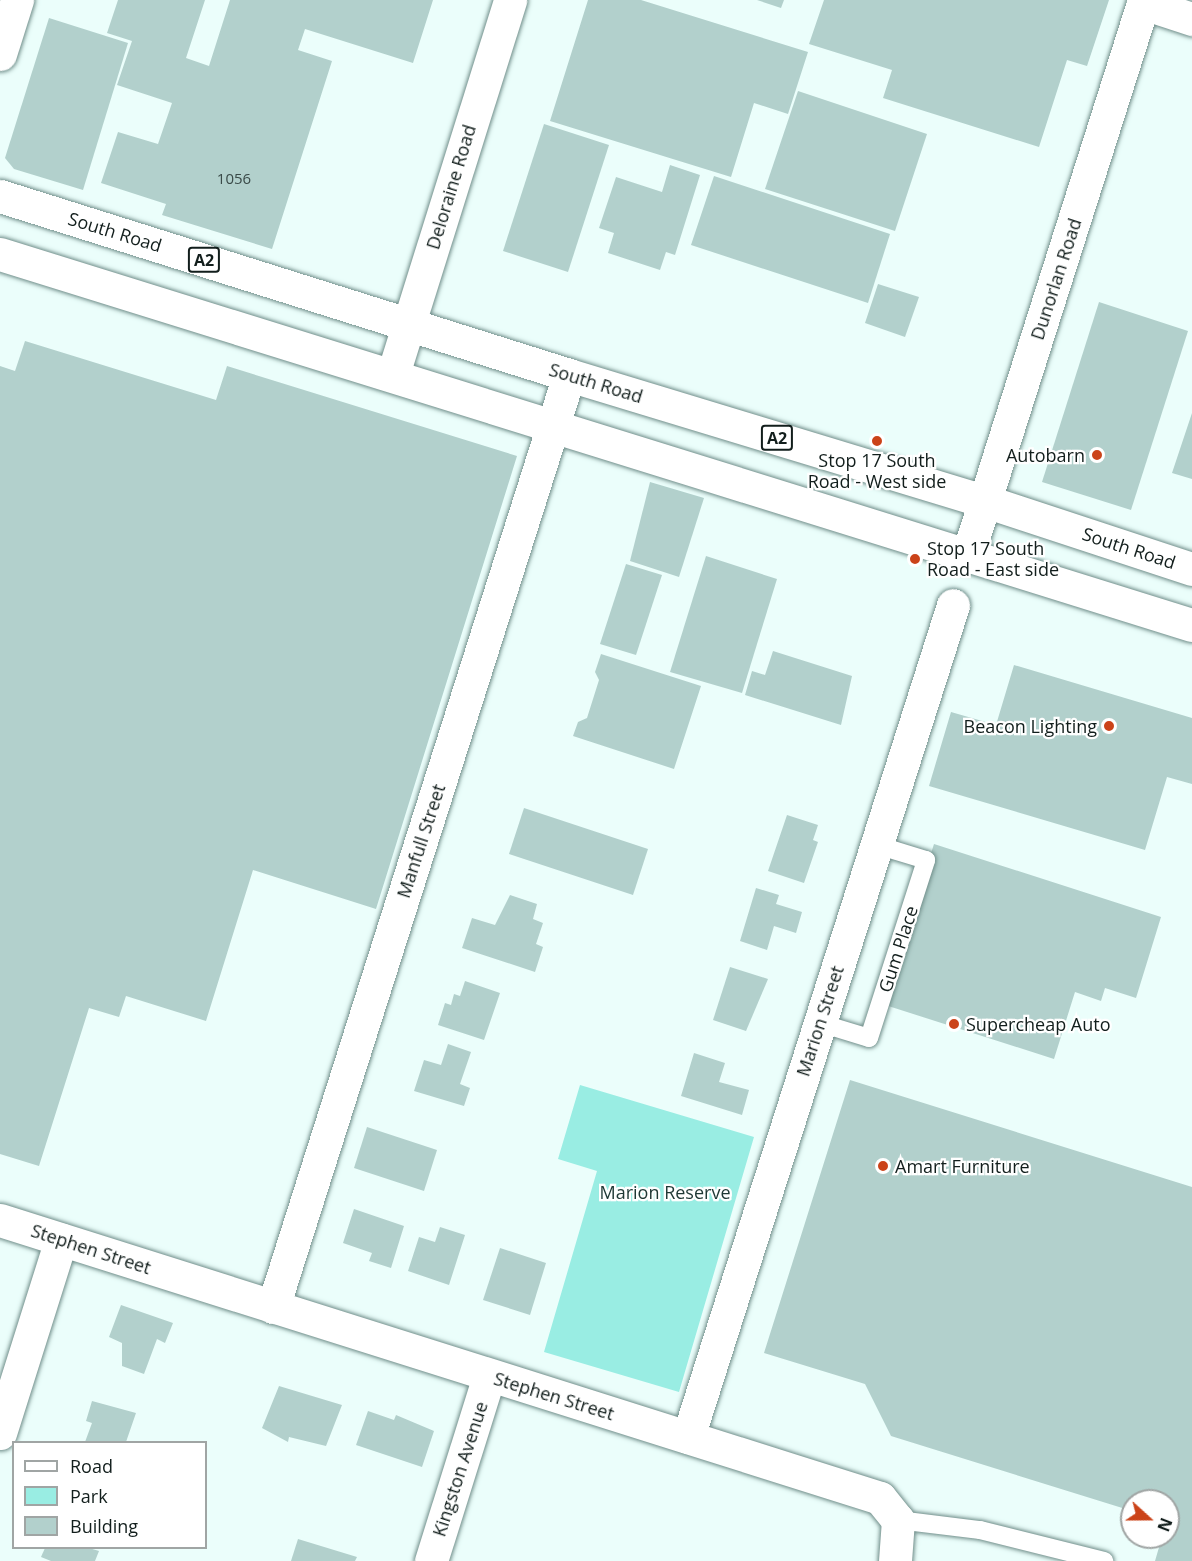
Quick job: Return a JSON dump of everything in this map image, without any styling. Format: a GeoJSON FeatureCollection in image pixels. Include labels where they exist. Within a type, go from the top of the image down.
{"type":"FeatureCollection","features":[{"type":"Feature","properties":{"kind":"main road"},"geometry":{"type":"LineString","coordinates":[[0,54],[17,0]]}},
{"type":"Feature","properties":{"kind":"main road","name":"Deloraine Road"},"geometry":{"type":"LineString","coordinates":[[393,374],[510,0]]}},
{"type":"Feature","properties":{"kind":"main road"},"geometry":{"type":"LineString","coordinates":[[1144,2],[1192,19]]}},
{"type":"Feature","properties":{"kind":"main road","name":"Dunorlan Road"},"geometry":{"type":"LineString","coordinates":[[967,557],[1144,2]]}},
{"type":"Feature","properties":{"kind":"main road","name":"South Road"},"geometry":{"type":"LineString","coordinates":[[0,196],[569,375],[985,501],[1192,569]]}},
{"type":"Feature","properties":{"kind":"main road"},"geometry":{"type":"LineString","coordinates":[[0,254],[393,374],[967,557],[1192,625]]}},
{"type":"Feature","properties":{"kind":"main road","name":"Manfull Street"},"geometry":{"type":"LineString","coordinates":[[273,1307],[569,375]]}},
{"type":"Feature","properties":{"kind":"main road","name":"Marion Street"},"geometry":{"type":"LineString","coordinates":[[688,1437],[953,605]]}},
{"type":"Feature","properties":{"kind":"main road","name":"Stephen Street"},"geometry":{"type":"LineString","coordinates":[[0,1220],[880,1498],[898,1520]]}},
{"type":"Feature","properties":{"kind":"main road"},"geometry":{"type":"LineString","coordinates":[[0,1433],[61,1239]]}},
{"type":"Feature","properties":{"kind":"main road","name":"Kingston Avenue"},"geometry":{"type":"LineString","coordinates":[[431,1561],[489,1376]]}},
{"type":"Feature","properties":{"kind":"main road"},"geometry":{"type":"LineString","coordinates":[[895,1561],[898,1520]]}},
{"type":"Feature","properties":{"kind":"lane","name":"Gum Place"},"geometry":{"type":"LineString","coordinates":[[820,1023],[869,1038],[873,1027],[926,860],[877,844]]}},
{"type":"Feature","properties":{"kind":"lane"},"geometry":{"type":"LineString","coordinates":[[898,1520],[980,1530],[1104,1561]]}},
{"type":"Feature","properties":{"kind":"green space","name":"Marion Reserve"},"geometry":{"type":"Polygon","coordinates":[[[580,1085],[754,1137],[679,1392],[544,1352],[597,1171],[558,1159],[580,1085]]]}},
{"type":"Feature","properties":{"kind":"building"},"geometry":{"type":"Polygon","coordinates":[[[118,0],[205,0],[186,58],[209,66],[230,0],[433,0],[413,63],[305,29],[298,50],[332,61],[272,249],[162,215],[166,204],[101,183],[118,132],[158,144],[172,103],[117,85],[132,41],[107,33],[118,0]]]}},
{"type":"Feature","properties":{"kind":"building"},"geometry":{"type":"Polygon","coordinates":[[[588,0],[641,0],[808,52],[788,114],[754,103],[731,177],[550,121],[588,0]]]}},
{"type":"Feature","properties":{"kind":"building"},"geometry":{"type":"Polygon","coordinates":[[[757,0],[784,0],[781,8],[757,0]]]}},
{"type":"Feature","properties":{"kind":"building"},"geometry":{"type":"Polygon","coordinates":[[[824,0],[1109,0],[1087,66],[1067,60],[1039,147],[883,98],[892,70],[809,44],[824,0]]]}},
{"type":"Feature","properties":{"kind":"building"},"geometry":{"type":"Polygon","coordinates":[[[49,18],[128,43],[83,190],[14,169],[5,158],[49,18]]]}},
{"type":"Feature","properties":{"kind":"building"},"geometry":{"type":"Polygon","coordinates":[[[798,91],[927,134],[895,231],[765,189],[798,91]]]}},
{"type":"Feature","properties":{"kind":"building"},"geometry":{"type":"Polygon","coordinates":[[[544,124],[609,145],[568,272],[503,251],[544,124]]]}},
{"type":"Feature","properties":{"kind":"building"},"geometry":{"type":"Polygon","coordinates":[[[670,165],[700,175],[675,255],[666,252],[660,270],[608,253],[614,233],[599,228],[616,177],[662,192],[670,165]]]}},
{"type":"Feature","properties":{"kind":"building"},"geometry":{"type":"Polygon","coordinates":[[[714,176],[890,234],[868,303],[691,245],[714,176]]]}},
{"type":"Feature","properties":{"kind":"building"},"geometry":{"type":"Polygon","coordinates":[[[878,284],[919,297],[905,337],[865,323],[878,284]]]}},
{"type":"Feature","properties":{"kind":"building"},"geometry":{"type":"Polygon","coordinates":[[[1099,302],[1188,331],[1131,510],[1042,482],[1099,302]]]}},
{"type":"Feature","properties":{"kind":"building"},"geometry":{"type":"Polygon","coordinates":[[[25,341],[216,400],[227,366],[517,456],[376,909],[253,870],[206,1021],[126,996],[119,1017],[89,1008],[39,1166],[0,1154],[0,366],[15,371],[25,341]]]}},
{"type":"Feature","properties":{"kind":"building"},"geometry":{"type":"Polygon","coordinates":[[[1192,413],[1192,479],[1172,473],[1192,413]]]}},
{"type":"Feature","properties":{"kind":"building"},"geometry":{"type":"Polygon","coordinates":[[[650,482],[704,498],[679,577],[630,561],[650,482]]]}},
{"type":"Feature","properties":{"kind":"building"},"geometry":{"type":"Polygon","coordinates":[[[706,556],[777,579],[742,693],[670,672],[706,556]]]}},
{"type":"Feature","properties":{"kind":"building"},"geometry":{"type":"Polygon","coordinates":[[[626,564],[662,575],[636,655],[600,644],[626,564]]]}},
{"type":"Feature","properties":{"kind":"building"},"geometry":{"type":"Polygon","coordinates":[[[773,651],[852,676],[841,725],[745,695],[752,671],[765,675],[773,651]]]}},
{"type":"Feature","properties":{"kind":"building"},"geometry":{"type":"Polygon","coordinates":[[[601,654],[701,686],[674,769],[573,736],[578,722],[587,718],[599,680],[595,672],[601,654]]]}},
{"type":"Feature","properties":{"kind":"building"},"geometry":{"type":"Polygon","coordinates":[[[1014,665],[1192,718],[1192,784],[1167,777],[1145,850],[929,786],[951,712],[996,725],[1014,665]]]}},
{"type":"Feature","properties":{"kind":"building"},"geometry":{"type":"Polygon","coordinates":[[[524,808],[648,849],[633,895],[509,854],[524,808]]]}},
{"type":"Feature","properties":{"kind":"building"},"geometry":{"type":"Polygon","coordinates":[[[787,815],[818,825],[813,840],[818,842],[804,883],[768,871],[787,815]]]}},
{"type":"Feature","properties":{"kind":"building"},"geometry":{"type":"Polygon","coordinates":[[[934,844],[1161,917],[1136,998],[1105,988],[1101,1001],[1075,992],[1054,1059],[882,1004],[934,844]]]}},
{"type":"Feature","properties":{"kind":"building"},"geometry":{"type":"Polygon","coordinates":[[[756,888],[779,895],[776,904],[802,912],[796,933],[774,926],[767,950],[740,941],[756,888]]]}},
{"type":"Feature","properties":{"kind":"building"},"geometry":{"type":"Polygon","coordinates":[[[510,895],[537,904],[533,919],[543,923],[536,944],[543,947],[535,972],[462,948],[472,918],[495,925],[510,895]]]}},
{"type":"Feature","properties":{"kind":"building"},"geometry":{"type":"Polygon","coordinates":[[[730,967],[768,979],[746,1031],[713,1020],[730,967]]]}},
{"type":"Feature","properties":{"kind":"building"},"geometry":{"type":"Polygon","coordinates":[[[465,981],[500,993],[484,1040],[438,1025],[445,1003],[451,1005],[454,994],[460,996],[465,981]]]}},
{"type":"Feature","properties":{"kind":"building"},"geometry":{"type":"Polygon","coordinates":[[[448,1044],[471,1052],[460,1084],[470,1088],[464,1106],[414,1091],[424,1060],[441,1065],[448,1044]]]}},
{"type":"Feature","properties":{"kind":"building"},"geometry":{"type":"Polygon","coordinates":[[[694,1053],[725,1063],[719,1082],[749,1090],[742,1115],[681,1096],[694,1053]]]}},
{"type":"Feature","properties":{"kind":"building"},"geometry":{"type":"Polygon","coordinates":[[[850,1080],[1192,1187],[1192,1561],[1155,1561],[1158,1549],[1180,1549],[1180,1489],[1120,1489],[1120,1507],[891,1436],[865,1384],[764,1353],[850,1080]]]}},
{"type":"Feature","properties":{"kind":"building"},"geometry":{"type":"Polygon","coordinates":[[[367,1127],[437,1150],[424,1191],[354,1168],[367,1127]]]}},
{"type":"Feature","properties":{"kind":"building"},"geometry":{"type":"Polygon","coordinates":[[[354,1209],[404,1226],[391,1268],[369,1261],[372,1253],[343,1243],[354,1209]]]}},
{"type":"Feature","properties":{"kind":"building"},"geometry":{"type":"Polygon","coordinates":[[[440,1227],[465,1235],[449,1285],[408,1271],[419,1237],[435,1242],[440,1227]]]}},
{"type":"Feature","properties":{"kind":"building"},"geometry":{"type":"Polygon","coordinates":[[[500,1248],[546,1263],[530,1315],[483,1300],[500,1248]]]}},
{"type":"Feature","properties":{"kind":"building"},"geometry":{"type":"Polygon","coordinates":[[[121,1305],[173,1323],[165,1343],[157,1339],[144,1374],[122,1366],[122,1343],[109,1337],[121,1305]]]}},
{"type":"Feature","properties":{"kind":"building"},"geometry":{"type":"Polygon","coordinates":[[[279,1386],[342,1405],[326,1446],[289,1437],[288,1442],[262,1428],[279,1386]]]}},
{"type":"Feature","properties":{"kind":"building"},"geometry":{"type":"Polygon","coordinates":[[[92,1401],[136,1413],[126,1441],[85,1441],[92,1423],[86,1421],[92,1401]]]}},
{"type":"Feature","properties":{"kind":"building"},"geometry":{"type":"Polygon","coordinates":[[[368,1411],[394,1420],[396,1415],[434,1431],[422,1467],[356,1445],[368,1411]]]}},
{"type":"Feature","properties":{"kind":"building"},"geometry":{"type":"Polygon","coordinates":[[[298,1539],[357,1557],[355,1561],[291,1561],[298,1539]]]}},
{"type":"Feature","properties":{"kind":"building"},"geometry":{"type":"Polygon","coordinates":[[[45,1549],[99,1551],[95,1561],[51,1561],[41,1557],[45,1549]]]}},
{"type":"Feature","properties":{"kind":"place","name":"Stop 17 South Road - West side"},"geometry":{"type":"Point","coordinates":[877,441]}},
{"type":"Feature","properties":{"kind":"place","name":"Autobarn"},"geometry":{"type":"Point","coordinates":[1097,455]}},
{"type":"Feature","properties":{"kind":"place","name":"Stop 17 South Road - East side"},"geometry":{"type":"Point","coordinates":[915,559]}},
{"type":"Feature","properties":{"kind":"place","name":"Beacon Lighting"},"geometry":{"type":"Point","coordinates":[1109,726]}},
{"type":"Feature","properties":{"kind":"place","name":"Supercheap Auto"},"geometry":{"type":"Point","coordinates":[954,1024]}},
{"type":"Feature","properties":{"kind":"place","name":"Amart Furniture"},"geometry":{"type":"Point","coordinates":[883,1166]}}]}
